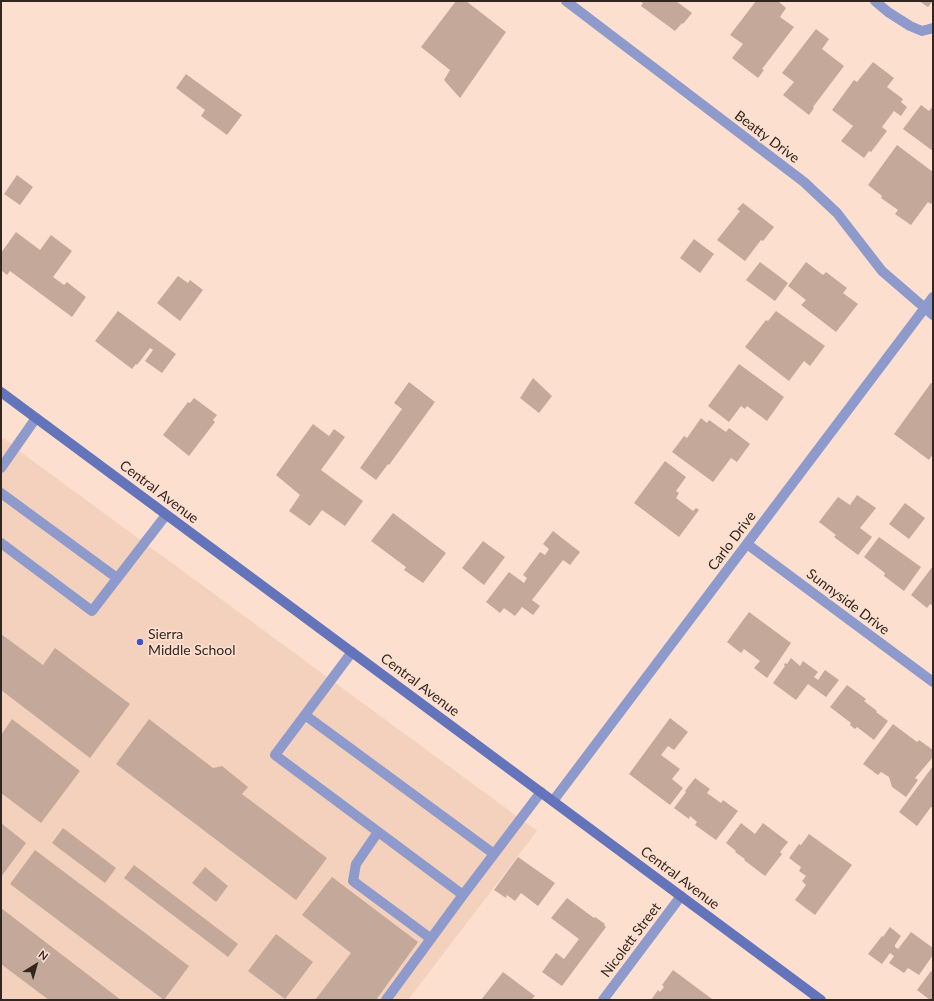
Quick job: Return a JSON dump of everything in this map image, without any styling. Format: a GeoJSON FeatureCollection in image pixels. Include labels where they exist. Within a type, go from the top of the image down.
{"type":"FeatureCollection","features":[{"type":"Feature","properties":{"kind":"main road","name":"Central Avenue"},"geometry":{"type":"LineString","coordinates":[[1,392],[821,1000]]}},
{"type":"Feature","properties":{"kind":"street","name":"Beatty Drive"},"geometry":{"type":"LineString","coordinates":[[566,1],[804,182],[837,213],[882,271],[924,309],[933,315]]}},
{"type":"Feature","properties":{"kind":"street"},"geometry":{"type":"LineString","coordinates":[[875,1],[888,12],[910,26],[922,31],[933,28]]}},
{"type":"Feature","properties":{"kind":"street","name":"Carlo Drive"},"geometry":{"type":"LineString","coordinates":[[553,801],[933,297]]}},
{"type":"Feature","properties":{"kind":"street"},"geometry":{"type":"LineString","coordinates":[[1,468],[36,418]]}},
{"type":"Feature","properties":{"kind":"street"},"geometry":{"type":"LineString","coordinates":[[1,493],[117,578]]}},
{"type":"Feature","properties":{"kind":"street"},"geometry":{"type":"LineString","coordinates":[[1,543],[92,611],[166,515]]}},
{"type":"Feature","properties":{"kind":"street","name":"Sunnyside Drive"},"geometry":{"type":"LineString","coordinates":[[747,544],[933,682]]}},
{"type":"Feature","properties":{"kind":"street"},"geometry":{"type":"LineString","coordinates":[[352,652],[275,755],[463,895]]}},
{"type":"Feature","properties":{"kind":"street"},"geometry":{"type":"LineString","coordinates":[[305,715],[494,854]]}},
{"type":"Feature","properties":{"kind":"street"},"geometry":{"type":"LineString","coordinates":[[386,1000],[430,938],[541,792]]}},
{"type":"Feature","properties":{"kind":"street"},"geometry":{"type":"LineString","coordinates":[[378,832],[356,864],[353,881],[430,938]]}},
{"type":"Feature","properties":{"kind":"street","name":"Nicolett Street"},"geometry":{"type":"LineString","coordinates":[[603,1000],[681,896]]}},
{"type":"Feature","properties":{"kind":"shaded area","name":"Sierra Middle School"},"geometry":{"type":"Polygon","coordinates":[[[4,438],[22,453],[537,831],[408,1000],[1,1000],[1,442],[4,438]]]}},
{"type":"Feature","properties":{"kind":"building"},"geometry":{"type":"Polygon","coordinates":[[[456,1],[466,1],[506,32],[460,98],[444,80],[450,70],[421,47],[456,1]]]}},
{"type":"Feature","properties":{"kind":"building"},"geometry":{"type":"Polygon","coordinates":[[[640,1],[676,1],[692,13],[675,31],[641,6],[643,3],[640,1]]]}},
{"type":"Feature","properties":{"kind":"building"},"geometry":{"type":"Polygon","coordinates":[[[756,1],[778,1],[786,8],[780,17],[794,27],[762,69],[764,70],[758,78],[732,58],[743,44],[730,35],[756,1]]]}},
{"type":"Feature","properties":{"kind":"building"},"geometry":{"type":"Polygon","coordinates":[[[919,1],[933,1],[928,7],[919,1]]]}},
{"type":"Feature","properties":{"kind":"building"},"geometry":{"type":"Polygon","coordinates":[[[816,29],[829,39],[822,49],[844,66],[813,107],[814,108],[809,115],[783,95],[794,82],[782,73],[816,29]]]}},
{"type":"Feature","properties":{"kind":"building"},"geometry":{"type":"Polygon","coordinates":[[[873,62],[894,78],[887,87],[903,99],[901,102],[907,107],[901,116],[894,111],[882,127],[887,131],[871,152],[869,151],[864,158],[841,141],[853,126],[832,110],[854,80],[857,82],[873,62]]]}},
{"type":"Feature","properties":{"kind":"building"},"geometry":{"type":"Polygon","coordinates":[[[186,74],[242,115],[227,135],[201,116],[205,110],[176,88],[186,74]]]}},
{"type":"Feature","properties":{"kind":"building"},"geometry":{"type":"Polygon","coordinates":[[[921,105],[929,111],[933,106],[933,151],[903,129],[921,105]]]}},
{"type":"Feature","properties":{"kind":"building"},"geometry":{"type":"Polygon","coordinates":[[[897,145],[933,172],[933,202],[931,204],[928,202],[911,225],[895,214],[898,210],[881,198],[882,196],[868,185],[897,145]]]}},
{"type":"Feature","properties":{"kind":"building"},"geometry":{"type":"Polygon","coordinates":[[[17,175],[33,187],[20,205],[4,194],[17,175]]]}},
{"type":"Feature","properties":{"kind":"building"},"geometry":{"type":"Polygon","coordinates":[[[743,203],[774,227],[763,241],[761,240],[745,261],[717,240],[740,211],[737,209],[743,203]]]}},
{"type":"Feature","properties":{"kind":"building"},"geometry":{"type":"Polygon","coordinates":[[[16,232],[40,250],[51,235],[72,251],[53,277],[64,285],[67,282],[86,297],[72,317],[10,271],[7,275],[1,270],[1,253],[16,232]]]}},
{"type":"Feature","properties":{"kind":"building"},"geometry":{"type":"Polygon","coordinates":[[[694,239],[714,254],[700,273],[680,258],[694,239]]]}},
{"type":"Feature","properties":{"kind":"building"},"geometry":{"type":"Polygon","coordinates":[[[760,262],[788,283],[775,301],[746,280],[760,262]]]}},
{"type":"Feature","properties":{"kind":"building"},"geometry":{"type":"Polygon","coordinates":[[[806,262],[823,275],[826,272],[847,288],[843,293],[858,304],[836,332],[801,305],[806,300],[788,286],[806,262]]]}},
{"type":"Feature","properties":{"kind":"building"},"geometry":{"type":"Polygon","coordinates":[[[178,276],[188,283],[190,280],[203,290],[180,321],[157,303],[178,276]]]}},
{"type":"Feature","properties":{"kind":"building"},"geometry":{"type":"Polygon","coordinates":[[[118,311],[176,354],[162,373],[145,361],[153,350],[150,348],[132,369],[95,341],[118,311]]]}},
{"type":"Feature","properties":{"kind":"building"},"geometry":{"type":"Polygon","coordinates":[[[776,311],[825,346],[810,366],[804,361],[789,381],[745,347],[766,320],[768,321],[776,311]]]}},
{"type":"Feature","properties":{"kind":"building"},"geometry":{"type":"Polygon","coordinates":[[[739,364],[784,397],[767,421],[747,406],[745,409],[741,406],[729,422],[708,406],[739,364]]]}},
{"type":"Feature","properties":{"kind":"building"},"geometry":{"type":"Polygon","coordinates":[[[533,378],[552,396],[539,413],[520,398],[533,378]]]}},
{"type":"Feature","properties":{"kind":"building"},"geometry":{"type":"Polygon","coordinates":[[[409,382],[435,402],[389,465],[388,464],[376,480],[360,468],[402,409],[394,403],[409,382]]]}},
{"type":"Feature","properties":{"kind":"building"},"geometry":{"type":"Polygon","coordinates":[[[931,383],[933,384],[933,454],[929,460],[894,434],[931,383]]]}},
{"type":"Feature","properties":{"kind":"building"},"geometry":{"type":"Polygon","coordinates":[[[194,398],[217,415],[213,420],[215,422],[189,456],[163,435],[188,402],[190,403],[194,398]]]}},
{"type":"Feature","properties":{"kind":"building"},"geometry":{"type":"Polygon","coordinates":[[[701,418],[707,423],[709,420],[726,432],[729,428],[750,444],[737,462],[731,458],[713,482],[672,452],[684,436],[687,438],[701,418]]]}},
{"type":"Feature","properties":{"kind":"building"},"geometry":{"type":"Polygon","coordinates":[[[313,424],[329,436],[334,429],[345,437],[321,470],[363,501],[345,526],[322,510],[310,526],[289,511],[300,495],[276,475],[313,424]]]}},
{"type":"Feature","properties":{"kind":"building"},"geometry":{"type":"Polygon","coordinates":[[[665,461],[686,477],[676,491],[679,493],[676,498],[693,511],[696,508],[699,510],[679,537],[634,503],[665,461]]]}},
{"type":"Feature","properties":{"kind":"building"},"geometry":{"type":"Polygon","coordinates":[[[857,495],[876,508],[860,528],[872,537],[858,555],[834,537],[836,535],[819,522],[838,497],[850,505],[857,495]]]}},
{"type":"Feature","properties":{"kind":"building"},"geometry":{"type":"Polygon","coordinates":[[[905,503],[925,518],[909,539],[889,524],[905,503]]]}},
{"type":"Feature","properties":{"kind":"building"},"geometry":{"type":"Polygon","coordinates":[[[393,513],[446,553],[423,583],[404,570],[406,567],[371,541],[393,513]]]}},
{"type":"Feature","properties":{"kind":"building"},"geometry":{"type":"Polygon","coordinates":[[[553,531],[580,552],[570,565],[563,560],[532,600],[540,606],[533,615],[522,607],[515,616],[504,608],[500,613],[486,602],[509,572],[524,583],[527,578],[523,575],[540,552],[545,555],[549,549],[543,544],[553,531]]]}},
{"type":"Feature","properties":{"kind":"building"},"geometry":{"type":"Polygon","coordinates":[[[879,537],[921,567],[904,591],[884,576],[885,573],[864,557],[879,537]]]}},
{"type":"Feature","properties":{"kind":"building"},"geometry":{"type":"Polygon","coordinates":[[[483,541],[505,557],[484,585],[462,568],[483,541]]]}},
{"type":"Feature","properties":{"kind":"building"},"geometry":{"type":"Polygon","coordinates":[[[933,566],[933,606],[930,604],[927,608],[911,595],[933,566]]]}},
{"type":"Feature","properties":{"kind":"building"},"geometry":{"type":"Polygon","coordinates":[[[749,612],[791,643],[767,678],[754,668],[760,661],[744,649],[741,653],[727,642],[749,612]]]}},
{"type":"Feature","properties":{"kind":"building"},"geometry":{"type":"Polygon","coordinates":[[[1,634],[43,665],[55,648],[130,704],[90,758],[1,690],[1,634]]]}},
{"type":"Feature","properties":{"kind":"building"},"geometry":{"type":"Polygon","coordinates":[[[791,658],[800,666],[803,661],[818,672],[814,677],[818,680],[825,670],[839,680],[826,697],[808,684],[796,700],[773,683],[785,666],[785,663],[787,664],[791,658]]]}},
{"type":"Feature","properties":{"kind":"building"},"geometry":{"type":"Polygon","coordinates":[[[847,685],[866,699],[864,701],[888,721],[874,740],[857,727],[855,729],[850,725],[851,723],[830,707],[847,685]]]}},
{"type":"Feature","properties":{"kind":"building"},"geometry":{"type":"Polygon","coordinates":[[[670,718],[688,732],[674,750],[668,746],[661,755],[680,769],[672,779],[683,788],[670,805],[629,774],[670,718]]]}},
{"type":"Feature","properties":{"kind":"building"},"geometry":{"type":"Polygon","coordinates":[[[12,719],[80,771],[41,823],[1,793],[1,735],[12,719]]]}},
{"type":"Feature","properties":{"kind":"building"},"geometry":{"type":"Polygon","coordinates":[[[149,719],[213,768],[222,766],[248,787],[242,794],[327,858],[296,900],[116,764],[149,719]]]}},
{"type":"Feature","properties":{"kind":"building"},"geometry":{"type":"Polygon","coordinates":[[[893,724],[917,742],[919,740],[933,750],[933,757],[915,778],[918,780],[906,797],[892,787],[889,777],[881,772],[878,775],[863,764],[893,724]]]}},
{"type":"Feature","properties":{"kind":"building"},"geometry":{"type":"Polygon","coordinates":[[[933,766],[933,808],[931,807],[917,826],[899,812],[933,766]]]}},
{"type":"Feature","properties":{"kind":"building"},"geometry":{"type":"Polygon","coordinates":[[[695,778],[710,789],[707,793],[721,803],[723,800],[738,811],[716,840],[695,825],[697,822],[690,816],[689,819],[674,808],[695,778]]]}},
{"type":"Feature","properties":{"kind":"building"},"geometry":{"type":"Polygon","coordinates":[[[1,823],[26,843],[1,877],[1,823]]]}},
{"type":"Feature","properties":{"kind":"building"},"geometry":{"type":"Polygon","coordinates":[[[741,823],[755,834],[763,823],[788,842],[780,852],[782,854],[765,876],[744,860],[745,859],[726,843],[741,823]]]}},
{"type":"Feature","properties":{"kind":"building"},"geometry":{"type":"Polygon","coordinates":[[[63,828],[116,868],[105,883],[52,843],[63,828]]]}},
{"type":"Feature","properties":{"kind":"building"},"geometry":{"type":"Polygon","coordinates":[[[809,834],[852,865],[815,915],[795,900],[806,885],[802,881],[806,876],[799,871],[801,867],[789,858],[799,844],[801,845],[809,834]]]}},
{"type":"Feature","properties":{"kind":"building"},"geometry":{"type":"Polygon","coordinates":[[[35,850],[189,966],[164,1000],[10,884],[35,850]]]}},
{"type":"Feature","properties":{"kind":"building"},"geometry":{"type":"Polygon","coordinates":[[[518,857],[555,883],[538,906],[521,893],[515,901],[507,895],[506,898],[494,890],[518,857]]]}},
{"type":"Feature","properties":{"kind":"building"},"geometry":{"type":"Polygon","coordinates":[[[134,865],[238,944],[228,957],[124,878],[134,865]]]}},
{"type":"Feature","properties":{"kind":"building"},"geometry":{"type":"Polygon","coordinates":[[[205,867],[228,886],[216,902],[192,883],[205,867]]]}},
{"type":"Feature","properties":{"kind":"building"},"geometry":{"type":"Polygon","coordinates":[[[332,877],[418,942],[376,1000],[315,1000],[351,953],[302,915],[332,877]]]}},
{"type":"Feature","properties":{"kind":"building"},"geometry":{"type":"Polygon","coordinates":[[[567,898],[594,918],[595,917],[605,924],[604,925],[606,927],[562,986],[542,972],[556,953],[564,959],[579,939],[551,918],[567,898]]]}},
{"type":"Feature","properties":{"kind":"building"},"geometry":{"type":"Polygon","coordinates":[[[1,908],[121,1000],[49,1000],[1,964],[1,908]]]}},
{"type":"Feature","properties":{"kind":"building"},"geometry":{"type":"Polygon","coordinates":[[[890,927],[901,936],[895,945],[898,949],[911,932],[933,948],[933,955],[919,975],[908,968],[904,973],[889,963],[894,956],[890,953],[882,964],[868,954],[890,927]]]}},
{"type":"Feature","properties":{"kind":"building"},"geometry":{"type":"Polygon","coordinates":[[[276,934],[313,962],[285,999],[248,971],[276,934]]]}},
{"type":"Feature","properties":{"kind":"building"},"geometry":{"type":"Polygon","coordinates":[[[673,970],[712,1000],[651,1000],[658,990],[660,992],[664,987],[662,985],[673,970]]]}},
{"type":"Feature","properties":{"kind":"building"},"geometry":{"type":"Polygon","coordinates":[[[931,971],[933,973],[933,1000],[930,1000],[917,990],[931,971]]]}},
{"type":"Feature","properties":{"kind":"building"},"geometry":{"type":"Polygon","coordinates":[[[503,972],[535,996],[531,1000],[481,1000],[503,972]]]}},
{"type":"Feature","properties":{"kind":"place","name":"Sierra Middle School"},"geometry":{"type":"Point","coordinates":[140,642]}}]}
